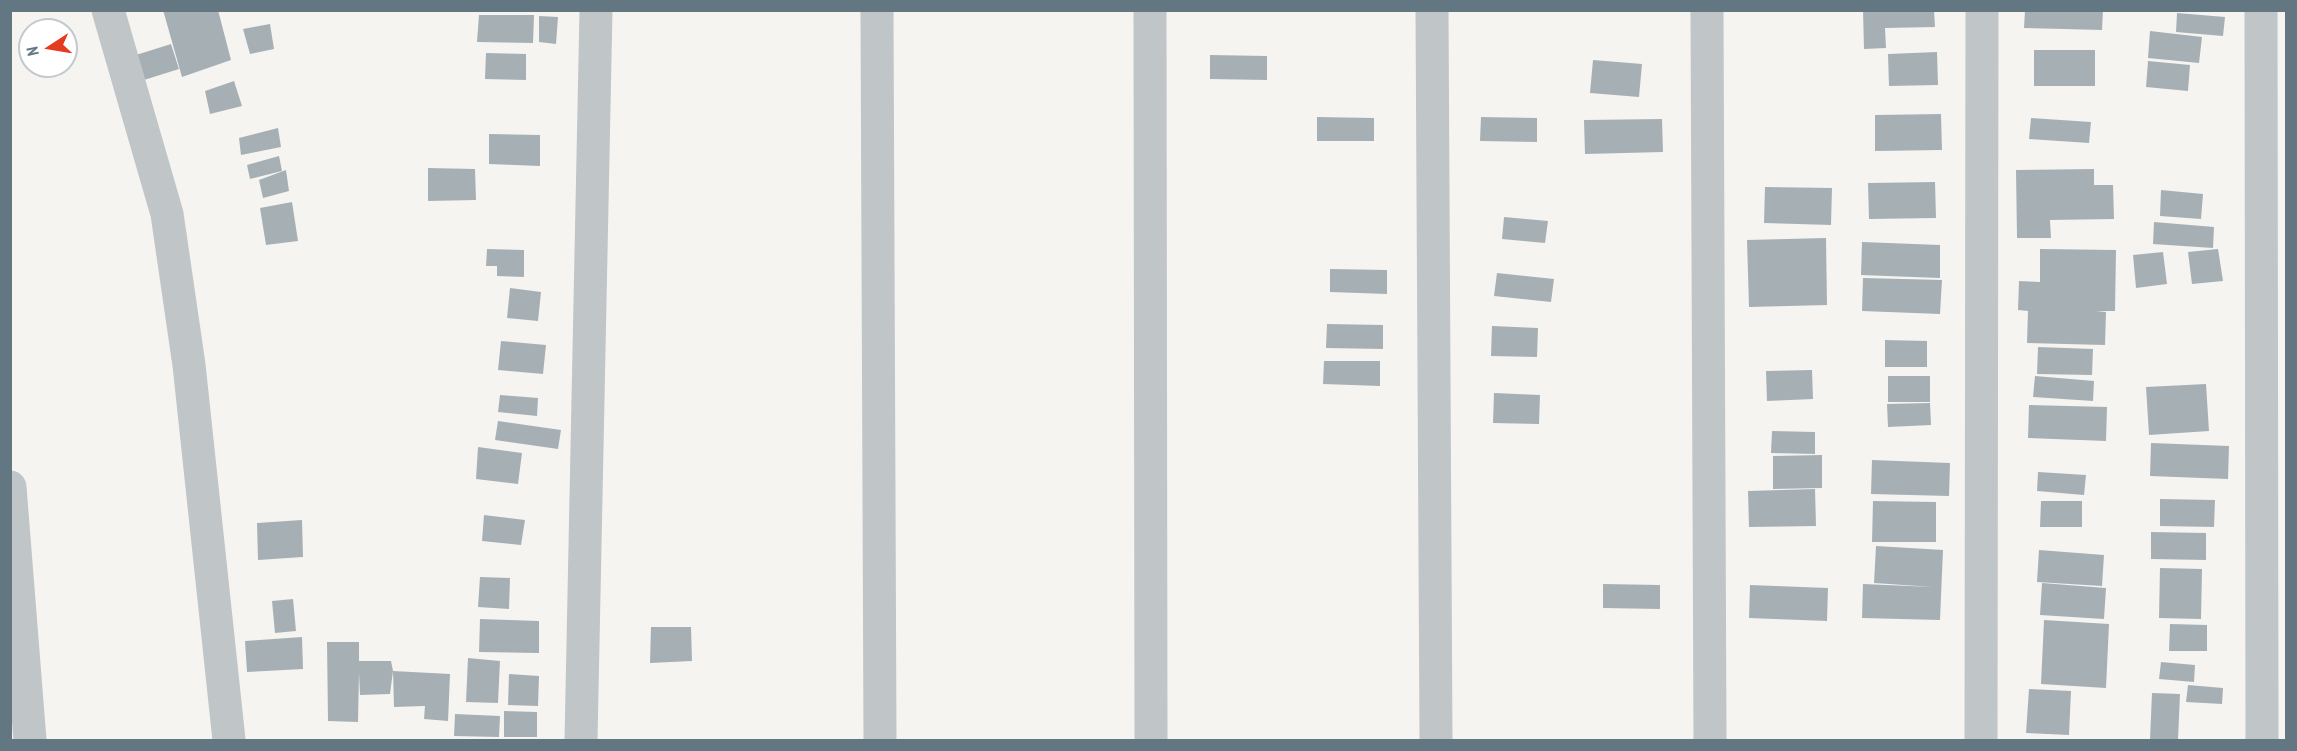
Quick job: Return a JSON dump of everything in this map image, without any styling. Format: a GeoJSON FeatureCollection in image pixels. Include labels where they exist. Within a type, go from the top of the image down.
{"type":"FeatureCollection","features":[{"type":"Feature","properties":{"kind":"street"},"geometry":{"type":"LineString","coordinates":[[108,10],[167,214],[189,365],[230,741]]}},
{"type":"Feature","properties":{"kind":"street"},"geometry":{"type":"LineString","coordinates":[[581,741],[596,10]]}},
{"type":"Feature","properties":{"kind":"street"},"geometry":{"type":"LineString","coordinates":[[877,10],[880,741]]}},
{"type":"Feature","properties":{"kind":"street"},"geometry":{"type":"LineString","coordinates":[[1150,10],[1151,741]]}},
{"type":"Feature","properties":{"kind":"street"},"geometry":{"type":"LineString","coordinates":[[1432,10],[1436,741]]}},
{"type":"Feature","properties":{"kind":"street"},"geometry":{"type":"LineString","coordinates":[[1707,10],[1710,741]]}},
{"type":"Feature","properties":{"kind":"street"},"geometry":{"type":"LineString","coordinates":[[1981,741],[1982,10]]}},
{"type":"Feature","properties":{"kind":"street"},"geometry":{"type":"LineString","coordinates":[[2261,10],[2262,741]]}},
{"type":"Feature","properties":{"kind":"street"},"geometry":{"type":"LineString","coordinates":[[10,487],[30,741]]}},
{"type":"Feature","properties":{"kind":"building"},"geometry":{"type":"Polygon","coordinates":[[[163,10],[218,10],[231,60],[182,77],[163,10]]]}},
{"type":"Feature","properties":{"kind":"building"},"geometry":{"type":"Polygon","coordinates":[[[1863,10],[1934,10],[1935,27],[1885,28],[1886,48],[1864,49],[1863,10]]]}},
{"type":"Feature","properties":{"kind":"building"},"geometry":{"type":"Polygon","coordinates":[[[2025,10],[2103,10],[2102,30],[2024,28],[2025,10]]]}},
{"type":"Feature","properties":{"kind":"building"},"geometry":{"type":"Polygon","coordinates":[[[2177,13],[2225,17],[2223,36],[2176,32],[2177,13]]]}},
{"type":"Feature","properties":{"kind":"building"},"geometry":{"type":"Polygon","coordinates":[[[479,15],[534,15],[533,43],[477,42],[479,15]]]}},
{"type":"Feature","properties":{"kind":"building"},"geometry":{"type":"Polygon","coordinates":[[[539,16],[558,17],[556,44],[539,42],[539,16]]]}},
{"type":"Feature","properties":{"kind":"building"},"geometry":{"type":"Polygon","coordinates":[[[270,24],[274,49],[250,54],[243,29],[270,24]]]}},
{"type":"Feature","properties":{"kind":"building"},"geometry":{"type":"Polygon","coordinates":[[[2150,31],[2202,37],[2199,63],[2148,58],[2150,31]]]}},
{"type":"Feature","properties":{"kind":"building"},"geometry":{"type":"Polygon","coordinates":[[[171,44],[179,69],[144,80],[136,55],[171,44]]]}},
{"type":"Feature","properties":{"kind":"building"},"geometry":{"type":"Polygon","coordinates":[[[2034,50],[2095,50],[2095,86],[2034,86],[2034,50]]]}},
{"type":"Feature","properties":{"kind":"building"},"geometry":{"type":"Polygon","coordinates":[[[1937,52],[1938,85],[1889,86],[1888,54],[1937,52]]]}},
{"type":"Feature","properties":{"kind":"building"},"geometry":{"type":"Polygon","coordinates":[[[486,53],[526,54],[526,80],[485,79],[486,53]]]}},
{"type":"Feature","properties":{"kind":"building"},"geometry":{"type":"Polygon","coordinates":[[[1210,55],[1267,56],[1267,80],[1210,79],[1210,55]]]}},
{"type":"Feature","properties":{"kind":"building"},"geometry":{"type":"Polygon","coordinates":[[[1593,60],[1642,64],[1639,97],[1590,93],[1593,60]]]}},
{"type":"Feature","properties":{"kind":"building"},"geometry":{"type":"Polygon","coordinates":[[[2148,61],[2190,65],[2188,91],[2146,87],[2148,61]]]}},
{"type":"Feature","properties":{"kind":"building"},"geometry":{"type":"Polygon","coordinates":[[[234,81],[242,106],[210,114],[205,91],[234,81]]]}},
{"type":"Feature","properties":{"kind":"building"},"geometry":{"type":"Polygon","coordinates":[[[1941,114],[1942,150],[1875,151],[1875,115],[1941,114]]]}},
{"type":"Feature","properties":{"kind":"building"},"geometry":{"type":"Polygon","coordinates":[[[1317,117],[1374,118],[1374,141],[1317,141],[1317,117]]]}},
{"type":"Feature","properties":{"kind":"building"},"geometry":{"type":"Polygon","coordinates":[[[1481,117],[1537,118],[1537,142],[1480,141],[1481,117]]]}},
{"type":"Feature","properties":{"kind":"building"},"geometry":{"type":"Polygon","coordinates":[[[2031,118],[2091,122],[2089,143],[2029,139],[2031,118]]]}},
{"type":"Feature","properties":{"kind":"building"},"geometry":{"type":"Polygon","coordinates":[[[1662,119],[1663,152],[1585,154],[1584,120],[1662,119]]]}},
{"type":"Feature","properties":{"kind":"building"},"geometry":{"type":"Polygon","coordinates":[[[278,128],[281,147],[241,155],[239,138],[278,128]]]}},
{"type":"Feature","properties":{"kind":"building"},"geometry":{"type":"Polygon","coordinates":[[[489,134],[540,135],[540,166],[489,164],[489,134]]]}},
{"type":"Feature","properties":{"kind":"building"},"geometry":{"type":"Polygon","coordinates":[[[279,156],[282,171],[250,179],[247,165],[279,156]]]}},
{"type":"Feature","properties":{"kind":"building"},"geometry":{"type":"Polygon","coordinates":[[[428,168],[475,169],[476,200],[428,201],[428,168]]]}},
{"type":"Feature","properties":{"kind":"building"},"geometry":{"type":"Polygon","coordinates":[[[2094,169],[2094,185],[2113,185],[2114,219],[2050,220],[2051,238],[2017,238],[2016,170],[2094,169]]]}},
{"type":"Feature","properties":{"kind":"building"},"geometry":{"type":"Polygon","coordinates":[[[286,170],[289,191],[263,198],[259,180],[286,170]]]}},
{"type":"Feature","properties":{"kind":"building"},"geometry":{"type":"Polygon","coordinates":[[[1935,182],[1936,218],[1869,219],[1868,183],[1935,182]]]}},
{"type":"Feature","properties":{"kind":"building"},"geometry":{"type":"Polygon","coordinates":[[[1765,187],[1832,188],[1831,225],[1764,223],[1765,187]]]}},
{"type":"Feature","properties":{"kind":"building"},"geometry":{"type":"Polygon","coordinates":[[[2161,190],[2203,194],[2201,219],[2160,216],[2161,190]]]}},
{"type":"Feature","properties":{"kind":"building"},"geometry":{"type":"Polygon","coordinates":[[[292,202],[298,241],[266,245],[260,208],[292,202]]]}},
{"type":"Feature","properties":{"kind":"building"},"geometry":{"type":"Polygon","coordinates":[[[1504,217],[1548,221],[1545,243],[1502,239],[1504,217]]]}},
{"type":"Feature","properties":{"kind":"building"},"geometry":{"type":"Polygon","coordinates":[[[2154,222],[2214,227],[2213,248],[2153,244],[2154,222]]]}},
{"type":"Feature","properties":{"kind":"building"},"geometry":{"type":"Polygon","coordinates":[[[1826,238],[1827,305],[1749,307],[1747,240],[1826,238]]]}},
{"type":"Feature","properties":{"kind":"building"},"geometry":{"type":"Polygon","coordinates":[[[1862,242],[1940,245],[1940,278],[1861,275],[1862,242]]]}},
{"type":"Feature","properties":{"kind":"building"},"geometry":{"type":"Polygon","coordinates":[[[487,249],[524,250],[524,277],[497,276],[497,266],[486,266],[487,249]]]}},
{"type":"Feature","properties":{"kind":"building"},"geometry":{"type":"Polygon","coordinates":[[[2040,249],[2116,250],[2115,311],[2096,311],[2106,312],[2105,345],[2027,343],[2028,311],[2018,310],[2019,281],[2040,282],[2040,249]]]}},
{"type":"Feature","properties":{"kind":"building"},"geometry":{"type":"Polygon","coordinates":[[[2218,249],[2223,281],[2192,284],[2188,252],[2218,249]]]}},
{"type":"Feature","properties":{"kind":"building"},"geometry":{"type":"Polygon","coordinates":[[[2163,252],[2167,284],[2136,288],[2133,255],[2163,252]]]}},
{"type":"Feature","properties":{"kind":"building"},"geometry":{"type":"Polygon","coordinates":[[[1330,269],[1387,270],[1387,294],[1330,292],[1330,269]]]}},
{"type":"Feature","properties":{"kind":"building"},"geometry":{"type":"Polygon","coordinates":[[[1497,273],[1554,279],[1551,302],[1494,296],[1497,273]]]}},
{"type":"Feature","properties":{"kind":"building"},"geometry":{"type":"Polygon","coordinates":[[[1863,278],[1942,280],[1940,314],[1862,311],[1863,278]]]}},
{"type":"Feature","properties":{"kind":"building"},"geometry":{"type":"Polygon","coordinates":[[[510,288],[541,292],[538,321],[507,318],[510,288]]]}},
{"type":"Feature","properties":{"kind":"building"},"geometry":{"type":"Polygon","coordinates":[[[1327,324],[1383,325],[1383,349],[1326,348],[1327,324]]]}},
{"type":"Feature","properties":{"kind":"building"},"geometry":{"type":"Polygon","coordinates":[[[1492,326],[1538,328],[1537,357],[1491,356],[1492,326]]]}},
{"type":"Feature","properties":{"kind":"building"},"geometry":{"type":"Polygon","coordinates":[[[1885,340],[1927,341],[1927,367],[1885,367],[1885,340]]]}},
{"type":"Feature","properties":{"kind":"building"},"geometry":{"type":"Polygon","coordinates":[[[501,341],[546,345],[543,374],[498,370],[501,341]]]}},
{"type":"Feature","properties":{"kind":"building"},"geometry":{"type":"Polygon","coordinates":[[[2038,347],[2093,349],[2092,375],[2037,374],[2038,347]]]}},
{"type":"Feature","properties":{"kind":"building"},"geometry":{"type":"Polygon","coordinates":[[[1324,361],[1380,361],[1380,386],[1323,384],[1324,361]]]}},
{"type":"Feature","properties":{"kind":"building"},"geometry":{"type":"Polygon","coordinates":[[[1812,370],[1813,399],[1767,401],[1766,371],[1812,370]]]}},
{"type":"Feature","properties":{"kind":"building"},"geometry":{"type":"Polygon","coordinates":[[[1888,376],[1930,376],[1930,402],[1888,402],[1888,376]]]}},
{"type":"Feature","properties":{"kind":"building"},"geometry":{"type":"Polygon","coordinates":[[[2035,376],[2094,381],[2093,401],[2033,397],[2035,376]]]}},
{"type":"Feature","properties":{"kind":"building"},"geometry":{"type":"Polygon","coordinates":[[[2206,384],[2209,431],[2149,435],[2146,387],[2206,384]]]}},
{"type":"Feature","properties":{"kind":"building"},"geometry":{"type":"Polygon","coordinates":[[[1494,393],[1540,395],[1539,424],[1493,423],[1494,393]]]}},
{"type":"Feature","properties":{"kind":"building"},"geometry":{"type":"Polygon","coordinates":[[[500,395],[538,398],[537,416],[498,412],[500,395]]]}},
{"type":"Feature","properties":{"kind":"building"},"geometry":{"type":"Polygon","coordinates":[[[1930,403],[1931,425],[1888,427],[1887,404],[1930,403]]]}},
{"type":"Feature","properties":{"kind":"building"},"geometry":{"type":"Polygon","coordinates":[[[2029,405],[2107,407],[2106,441],[2028,438],[2029,405]]]}},
{"type":"Feature","properties":{"kind":"building"},"geometry":{"type":"Polygon","coordinates":[[[498,421],[561,430],[558,449],[495,440],[498,421]]]}},
{"type":"Feature","properties":{"kind":"building"},"geometry":{"type":"Polygon","coordinates":[[[1772,431],[1815,432],[1815,454],[1771,453],[1772,431]]]}},
{"type":"Feature","properties":{"kind":"building"},"geometry":{"type":"Polygon","coordinates":[[[2151,443],[2229,446],[2228,479],[2150,476],[2151,443]]]}},
{"type":"Feature","properties":{"kind":"building"},"geometry":{"type":"Polygon","coordinates":[[[478,447],[522,453],[518,484],[476,479],[478,447]]]}},
{"type":"Feature","properties":{"kind":"building"},"geometry":{"type":"Polygon","coordinates":[[[1822,455],[1822,488],[1773,489],[1773,456],[1822,455]]]}},
{"type":"Feature","properties":{"kind":"building"},"geometry":{"type":"Polygon","coordinates":[[[1872,460],[1950,463],[1949,496],[1871,494],[1872,460]]]}},
{"type":"Feature","properties":{"kind":"building"},"geometry":{"type":"Polygon","coordinates":[[[2038,472],[2086,475],[2084,495],[2037,491],[2038,472]]]}},
{"type":"Feature","properties":{"kind":"building"},"geometry":{"type":"Polygon","coordinates":[[[1815,489],[1816,526],[1749,527],[1748,491],[1815,489]]]}},
{"type":"Feature","properties":{"kind":"building"},"geometry":{"type":"Polygon","coordinates":[[[2160,499],[2215,500],[2214,527],[2160,526],[2160,499]]]}},
{"type":"Feature","properties":{"kind":"building"},"geometry":{"type":"Polygon","coordinates":[[[1873,501],[1936,502],[1936,542],[1872,542],[1873,501]]]}},
{"type":"Feature","properties":{"kind":"building"},"geometry":{"type":"Polygon","coordinates":[[[2041,501],[2082,501],[2082,527],[2040,527],[2041,501]]]}},
{"type":"Feature","properties":{"kind":"building"},"geometry":{"type":"Polygon","coordinates":[[[484,515],[525,520],[521,545],[482,541],[484,515]]]}},
{"type":"Feature","properties":{"kind":"building"},"geometry":{"type":"Polygon","coordinates":[[[302,520],[303,557],[258,560],[257,523],[302,520]]]}},
{"type":"Feature","properties":{"kind":"building"},"geometry":{"type":"Polygon","coordinates":[[[2151,532],[2206,533],[2206,560],[2151,559],[2151,532]]]}},
{"type":"Feature","properties":{"kind":"building"},"geometry":{"type":"Polygon","coordinates":[[[1876,546],[1943,550],[1940,620],[1862,618],[1863,584],[1933,587],[1874,583],[1876,546]]]}},
{"type":"Feature","properties":{"kind":"building"},"geometry":{"type":"Polygon","coordinates":[[[2039,550],[2104,555],[2102,586],[2037,582],[2039,550]]]}},
{"type":"Feature","properties":{"kind":"building"},"geometry":{"type":"Polygon","coordinates":[[[2160,568],[2202,569],[2201,619],[2159,618],[2160,568]]]}},
{"type":"Feature","properties":{"kind":"building"},"geometry":{"type":"Polygon","coordinates":[[[480,577],[510,578],[509,609],[478,607],[480,577]]]}},
{"type":"Feature","properties":{"kind":"building"},"geometry":{"type":"Polygon","coordinates":[[[2042,583],[2106,588],[2104,619],[2040,615],[2042,583]]]}},
{"type":"Feature","properties":{"kind":"building"},"geometry":{"type":"Polygon","coordinates":[[[1603,584],[1660,585],[1660,609],[1603,608],[1603,584]]]}},
{"type":"Feature","properties":{"kind":"building"},"geometry":{"type":"Polygon","coordinates":[[[1750,585],[1828,588],[1827,621],[1749,618],[1750,585]]]}},
{"type":"Feature","properties":{"kind":"building"},"geometry":{"type":"Polygon","coordinates":[[[293,599],[296,631],[275,633],[272,601],[293,599]]]}},
{"type":"Feature","properties":{"kind":"building"},"geometry":{"type":"Polygon","coordinates":[[[480,619],[539,621],[539,653],[479,652],[480,619]]]}},
{"type":"Feature","properties":{"kind":"building"},"geometry":{"type":"Polygon","coordinates":[[[2044,620],[2109,624],[2106,688],[2041,684],[2044,620]]]}},
{"type":"Feature","properties":{"kind":"building"},"geometry":{"type":"Polygon","coordinates":[[[2170,624],[2207,625],[2207,651],[2169,651],[2170,624]]]}},
{"type":"Feature","properties":{"kind":"building"},"geometry":{"type":"Polygon","coordinates":[[[651,627],[691,627],[692,661],[650,663],[651,627]]]}},
{"type":"Feature","properties":{"kind":"building"},"geometry":{"type":"Polygon","coordinates":[[[302,637],[303,669],[247,672],[245,641],[302,637]]]}},
{"type":"Feature","properties":{"kind":"building"},"geometry":{"type":"Polygon","coordinates":[[[327,642],[359,642],[359,661],[391,661],[393,671],[390,694],[360,695],[359,673],[358,722],[328,721],[327,642]]]}},
{"type":"Feature","properties":{"kind":"building"},"geometry":{"type":"Polygon","coordinates":[[[468,658],[500,661],[498,703],[466,702],[468,658]]]}},
{"type":"Feature","properties":{"kind":"building"},"geometry":{"type":"Polygon","coordinates":[[[2161,662],[2195,665],[2194,682],[2159,679],[2161,662]]]}},
{"type":"Feature","properties":{"kind":"building"},"geometry":{"type":"Polygon","coordinates":[[[393,671],[450,674],[448,721],[424,719],[425,706],[394,707],[393,671]]]}},
{"type":"Feature","properties":{"kind":"building"},"geometry":{"type":"Polygon","coordinates":[[[509,674],[539,676],[538,706],[508,705],[509,674]]]}},
{"type":"Feature","properties":{"kind":"building"},"geometry":{"type":"Polygon","coordinates":[[[2188,685],[2223,688],[2222,704],[2186,702],[2188,685]]]}},
{"type":"Feature","properties":{"kind":"building"},"geometry":{"type":"Polygon","coordinates":[[[2029,689],[2071,691],[2069,735],[2026,733],[2029,689]]]}},
{"type":"Feature","properties":{"kind":"building"},"geometry":{"type":"Polygon","coordinates":[[[2152,693],[2180,694],[2178,740],[2150,740],[2152,693]]]}},
{"type":"Feature","properties":{"kind":"building"},"geometry":{"type":"Polygon","coordinates":[[[504,711],[537,712],[537,737],[504,737],[504,711]]]}},
{"type":"Feature","properties":{"kind":"building"},"geometry":{"type":"Polygon","coordinates":[[[455,714],[500,716],[499,737],[454,736],[455,714]]]}}]}
